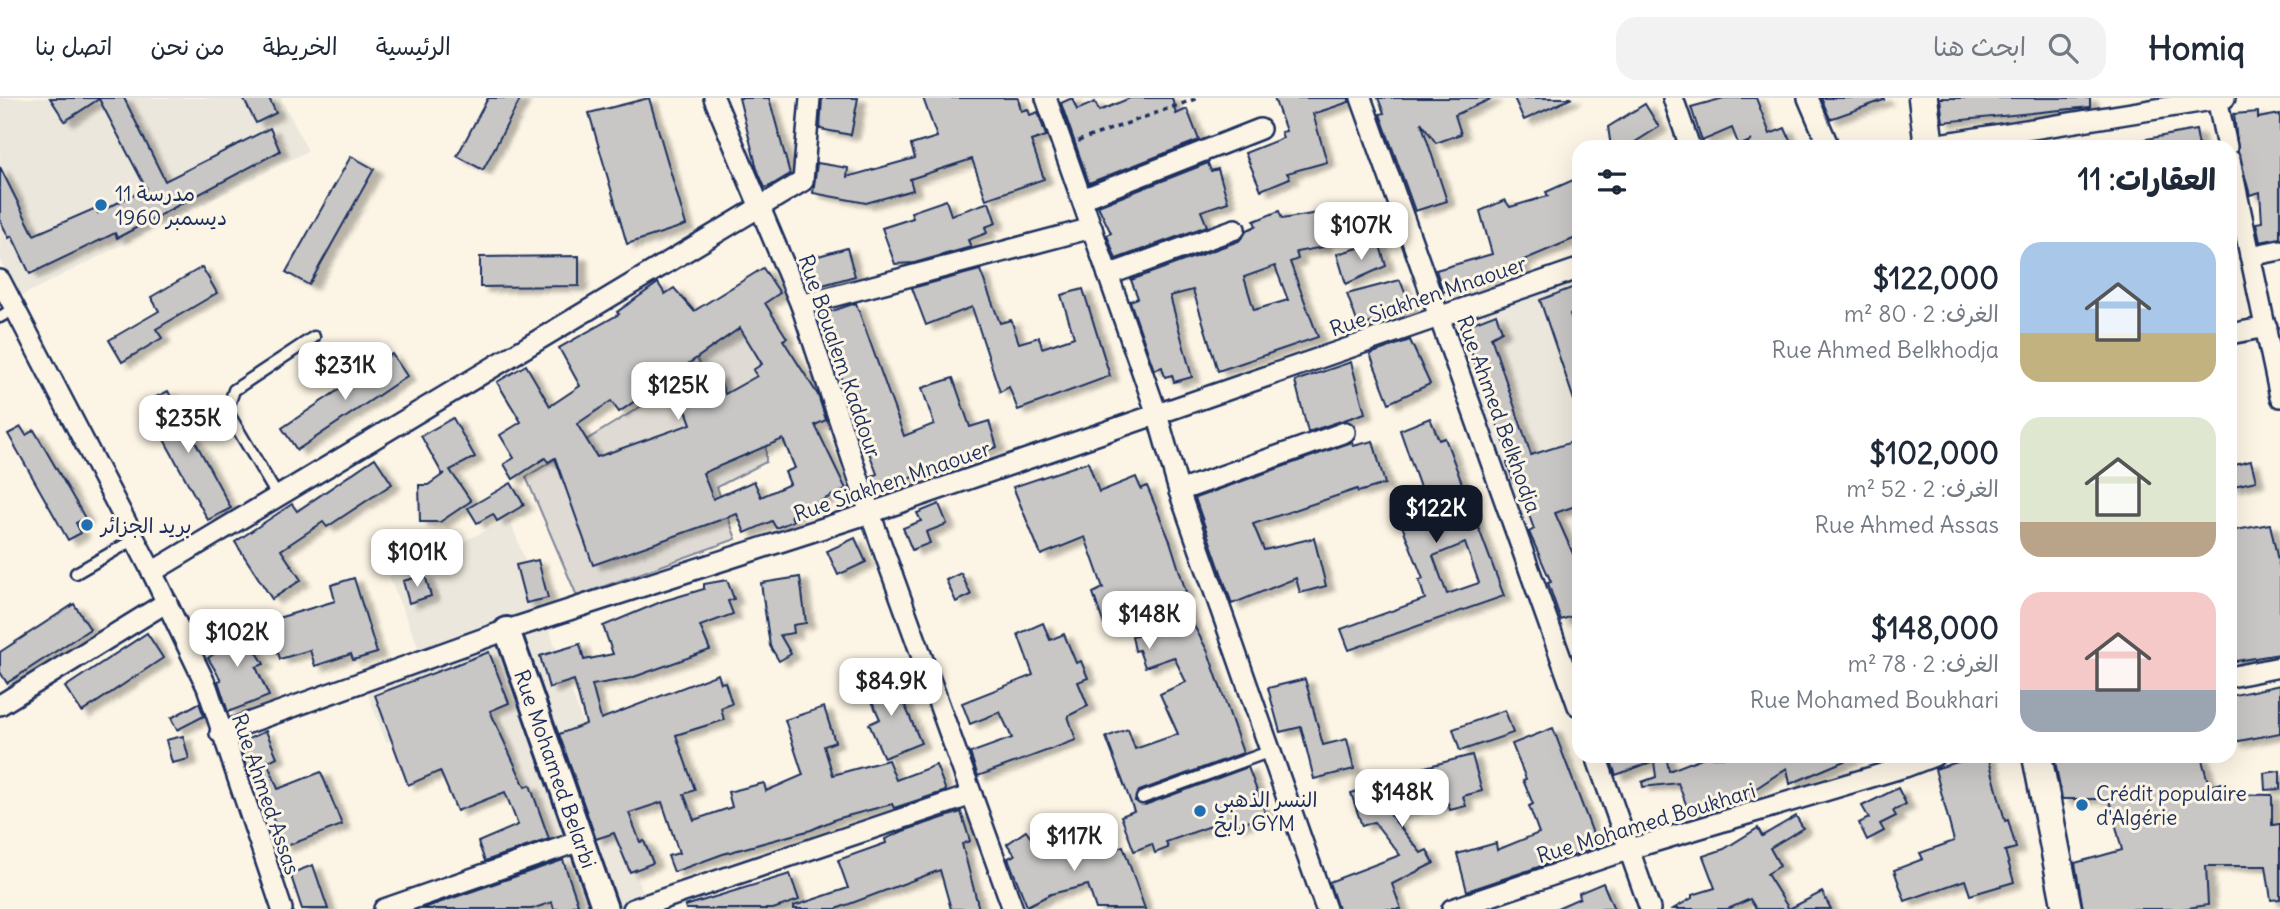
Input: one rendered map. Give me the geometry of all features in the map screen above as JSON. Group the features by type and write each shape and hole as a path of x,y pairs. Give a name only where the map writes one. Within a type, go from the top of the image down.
{"main road":[{"path":"1923,98 1926,140"},
{"path":"2038,763 2067,909"}],"street":[{"name":"Rue Boualem Kaddour","path":"714,98 801,305 870,513 1013,909"},
{"path":"152,572 803,181 810,98"},
{"path":"1046,98 1157,414 1179,491 1326,909"},
{"name":"Rue Ahmed Belkhodja","path":"1361,98 1572,689"},
{"path":"1673,98 1688,140"},
{"path":"1808,98 1826,140"},
{"path":"1963,140 2219,98 2226,140"},
{"path":"1082,199 1260,129"},
{"path":"2237,194 2280,397"},
{"path":"801,305 1091,228"},
{"path":"1108,275 1235,229"},
{"path":"2250,256 2280,250"},
{"name":"Rue Siakhen Mnaouer","path":"220,733 507,630 870,513 1572,271"},
{"name":"Rue Ahmed Assas","path":"0,281 7,313 135,539 206,687 282,909"},
{"path":"2237,333 2267,327"},
{"path":"1179,491 1345,432"},
{"path":"0,705 167,602"},
{"name":"Rue Mohamed Belarbi","path":"507,630 605,909"},
{"path":"2237,676 2280,667"},
{"path":"1599,763 1650,909"},
{"name":"Rue Mohamed Boukhari","path":"1451,909 1900,763"},
{"path":"633,909 972,795"},
{"path":"384,909 580,841"}],"lane":[{"path":"278,497 227,411 228,402 234,390 314,337"},
{"path":"76,573 135,539"},
{"path":"1142,798 1272,751"}],"path":[{"path":"1063,146 1198,98"}],"shaded area":[{"name":"مدرسة 11 ديسمبر 1960","path":"0,98 281,98 308,151 19,297 0,259"},
{"path":"1572,282 1572,511 1526,527 1454,326"},
{"path":"741,322 765,372 766,462 717,487 736,539 577,596 526,477 702,369 692,349"},
{"path":"510,519 649,909 559,909 485,714 386,742 366,689 426,665 389,577"}],"building":[{"path":"50,98 124,98 165,181 270,128 280,151 117,238 115,233 30,274 12,236 9,238 0,220 0,167 34,235 96,208 98,213 146,188 99,99 65,121"},
{"path":"243,98 269,98 276,113 256,123"},
{"path":"488,98 521,98 483,170 457,156"},
{"path":"649,98 686,225 627,244 589,113"},
{"path":"739,98 769,98 790,174 765,188 757,169"},
{"path":"822,98 858,98 851,135 820,129"},
{"path":"923,98 1018,98 1021,111 1028,109 1030,115 1038,112 1046,136 1031,141 1044,179 986,199 972,159 910,179 913,190 866,203 813,193 817,163 848,168 847,177 915,158 911,145 937,137"},
{"path":"1072,98 1077,110 1095,102 1099,111 1130,98 1172,98 1176,114 1187,109 1199,140 1089,183 1061,103"},
{"path":"1274,98 1349,98 1349,102 1313,114 1327,162 1287,173 1290,178 1261,190 1245,153 1283,138 1281,132 1286,131"},
{"path":"1378,98 1493,98 1455,115 1461,134 1436,143 1421,122 1447,201 1415,211 1380,114 1384,113"},
{"path":"1514,98 1572,98 1524,120"},
{"path":"1724,98 1756,98 1770,134 1785,128 1790,140 1737,140 1732,128 1702,140 1691,107"},
{"path":"1821,98 1884,98 1884,100 1830,119"},
{"path":"1940,98 2090,98 2090,107 1943,122"},
{"path":"1645,104 1659,127 1638,140 1610,140 1608,127"},
{"path":"2258,112 2258,118 2280,114 2280,238 2260,242 2256,223 2262,222 2260,192 2250,195 2238,151 2234,114"},
{"path":"2196,130 2198,140 2146,140"},
{"path":"351,156 374,169 309,285 286,272"},
{"path":"1208,163 1211,171 1218,169 1228,202 1201,211 1207,226 1116,259 1107,235 1111,233 1098,206"},
{"path":"1572,180 1572,240 1521,261 1523,268 1443,292 1436,270 1492,254 1480,211 1505,200 1510,207 1548,196 1546,192"},
{"path":"946,200 951,215 989,202 996,223 985,227 987,233 968,240 971,247 914,263 895,264 882,228 913,218 911,212"},
{"path":"1279,211 1282,219 1318,213 1324,247 1296,252 1298,259 1290,262 1318,337 1218,371 1193,290 1170,296 1192,377 1174,382 1172,375 1165,377 1162,367 1154,370 1130,301 1138,298 1131,280 1239,241 1247,230 1256,226 1254,221","holes":["1275,266 1288,300 1254,310 1244,277"]},
{"path":"1379,242 1386,266 1346,284 1337,254"},
{"path":"847,248 855,276 819,286 811,258"},
{"path":"579,256 579,286 480,287 480,257"},
{"path":"202,267 217,293 156,329 162,338 122,362 109,340 159,311 151,297"},
{"path":"763,268 780,293 765,303 787,338 783,340 818,395 826,420 815,425 846,489 791,515 793,521 776,528 772,521 745,533 737,514 593,565 555,458 548,462 545,458 513,479 504,464 514,458 500,435 521,422 497,382 526,365 550,406 580,386 559,348 619,314 617,312 658,283 665,294 674,288 694,311","holes":["740,328 762,364 753,370 757,376 725,394 718,374 678,388 691,424 597,457 577,424 611,401 619,412","783,439 795,468 785,472 790,484 761,497 754,481 713,499 703,473"]},
{"path":"980,270 1000,323 1011,320 1019,343 1039,337 1042,348 1074,337 1061,295 1083,289 1110,376 1018,410 1009,387 1000,392 972,307 926,325 912,288"},
{"path":"1400,280 1411,308 1359,327 1347,294"},
{"path":"1572,288 1572,394 1540,300"},
{"path":"856,303 904,436 934,424 922,388 953,378 970,427 989,421 997,447 877,490 872,476 877,474 830,347 835,346 823,314"},
{"path":"1496,314 1502,331 1491,337 1531,455 1572,442 1572,507 1555,513 1572,551 1572,616 1561,620 1548,583 1551,582 1529,532 1534,529 1507,463 1511,461 1468,343 1463,345 1457,329"},
{"path":"1410,340 1430,384 1389,403 1370,354"},
{"path":"392,354 407,376 297,450 282,428"},
{"path":"1351,362 1365,413 1308,432 1295,381"},
{"path":"168,391 231,508 208,520 144,403"},
{"path":"453,418 475,457 450,470 471,501 440,522 420,522 419,485 428,485 443,475 421,436"},
{"path":"1430,418 1439,440 1445,438 1504,596 1349,650 1341,629 1425,599 1419,580 1423,579 1397,513 1425,502 1400,430","holes":["1465,543 1479,583 1447,594 1433,556"]},
{"path":"21,427 26,435 34,430 85,518 76,523 81,533 68,540 8,434"},
{"path":"1373,441 1385,484 1358,492 1357,489 1253,524 1264,550 1314,538 1326,586 1300,593 1296,578 1232,604 1195,498 1352,442 1353,446"},
{"path":"375,458 392,484 327,527 323,522 281,550 301,580 272,599 235,542 292,504 297,511"},
{"path":"2251,461 2256,481 2237,485 2237,464"},
{"path":"1088,462 1099,492 1136,477 1141,489 1147,486 1170,541 1186,592 1177,594 1208,652 1243,753 1139,791 1135,801 1145,805 1248,767 1266,815 1236,826 1233,818 1166,842 1168,848 1155,853 1152,844 1134,851 1121,816 1134,811 1106,737 1128,729 1135,749 1178,734 1160,694 1186,682 1174,657 1145,667 1139,650 1135,651 1132,636 1169,627 1159,597 1128,607 1130,616 1104,625 1093,593 1103,588 1085,537 1041,555 1013,487"},
{"path":"511,483 524,505 497,521 493,514 477,523 468,508"},
{"path":"939,504 947,524 926,532 930,543 912,550 903,528 921,521 917,513"},
{"path":"2270,524 2280,570 2280,654 2237,661 2237,530"},
{"path":"855,538 866,562 838,575 827,551"},
{"path":"538,560 548,598 526,603 516,565"},
{"path":"961,573 971,595 956,602 946,580"},
{"path":"425,575 431,596 409,603 403,581"},
{"path":"800,577 806,623 793,625 794,633 780,635 791,654 779,661 770,646 761,583"},
{"path":"354,578 377,653 353,660 351,654 315,666 310,650 280,659 268,621 335,601 331,585"},
{"path":"727,580 734,599 728,601 733,614 700,626 710,650 631,678 592,685 601,719 718,674 721,683 725,682 732,704 721,708 724,720 676,735 695,790 684,794 694,820 732,807 728,792 764,783 766,791 803,775 785,720 824,707 835,742 824,746 833,775 888,760 896,780 936,765 946,791 894,808 892,804 836,819 811,830 723,854 674,872 668,856 679,853 662,802 629,813 640,842 644,841 653,863 630,872 614,833 596,839 559,734 586,724 574,680 549,688 540,656 580,644 584,660 613,654 603,626 663,601 704,589 704,584"},
{"path":"74,604 90,629 7,683 0,672 0,652"},
{"path":"1043,623 1050,640 1064,634 1076,663 1081,661 1088,678 1078,682 1088,706 1068,716 1076,740 978,776 970,753 1012,738 1000,712 970,724 962,703 1033,675 1018,634"},
{"path":"243,629 264,664 256,667 269,696 228,712 218,681 221,680 208,658 215,653 206,640"},
{"path":"147,633 163,658 82,712 65,687"},
{"path":"489,652 509,703 490,711 525,787 530,785 549,839 485,861 478,842 518,825 505,792 457,811 440,771 408,785 375,695"},
{"path":"892,675 921,743 884,758 869,724 880,719 865,686"},
{"path":"1305,679 1323,745 1347,739 1354,769 1314,779 1301,727 1280,732 1268,688"},
{"path":"2280,685 2280,733 2237,741 2237,694"},
{"path":"199,703 204,716 177,730 171,718"},
{"path":"1505,710 1513,733 1460,751 1453,729"},
{"path":"1553,728 1598,847 1467,891 1457,854 1496,843 1497,850 1539,833 1529,806 1533,804 1523,780 1526,779 1512,744"},
{"path":"266,731 277,757 267,762 278,789 321,772 342,825 284,847 255,774 250,776 239,743"},
{"path":"183,736 189,759 172,763 166,740"},
{"path":"1472,755 1482,791 1463,796 1466,806 1450,810 1448,803 1436,806 1434,801 1391,816 1421,853 1427,850 1434,863 1392,884 1401,909 1338,909 1329,882 1400,855 1374,822 1362,826 1351,793 1425,767"},
{"path":"1612,763 1649,763 1616,775"},
{"path":"1654,763 1667,763 1669,771 1689,763 1840,763 1790,784 1787,768 1746,795 1746,802 1723,809 1719,800 1689,812 1678,783 1643,787 1642,782 1656,777"},
{"path":"1954,763 1990,763 2005,821 2008,820 2016,848 2005,851 2014,882 1970,895 1965,880 1905,901 1894,870 1923,859 1920,853 1954,841 1935,769"},
{"path":"2055,763 2203,763 2209,786 2222,783 2224,794 2272,795 2272,825 2280,824 2280,899 2271,900 2266,866 2206,866 2208,905 2181,909 2083,909 2075,863 2122,850 2109,799 2062,799"},
{"path":"2280,771 2280,789 2265,790 2264,773"},
{"path":"1898,788 1906,804 1893,811 1896,816 1880,824 1884,831 1867,840 1859,823 1869,818 1862,806"},
{"path":"961,812 970,841 962,844 979,909 951,909 940,870 836,909 794,909 794,906 848,888 838,860 886,843 885,839 903,831"},
{"path":"1796,816 1803,828 1770,848 1780,866 1767,874 1789,909 1756,909 1750,899 1728,909 1673,909 1692,898 1692,895 1715,888 1703,856 1724,849 1758,828 1762,836"},
{"path":"1026,831 1036,845 1079,839 1082,859 1123,846 1145,909 1096,909 1088,885 1051,894 1027,906 1008,858 1015,855 1007,844"},
{"path":"563,860 578,904 565,909 554,909 552,902 532,909 421,909"},
{"path":"313,865 328,909 302,909 292,873"},
{"path":"790,874 799,900 773,909 686,909 685,906"},
{"path":"1603,883 1614,909 1555,909 1580,898 1579,893"},
{"path":"1822,892 1831,909 1789,909"}],"place":[{"name":"مدرسة 11 ديسمبر 1960","path":"101,205"},
{"name":"بريد الجزائر","path":"87,525"},
{"name":"Crédit populaire d'Algérie","path":"2082,805"},
{"name":"النسر الذهبي رابح GYM","path":"1200,811"}]}
